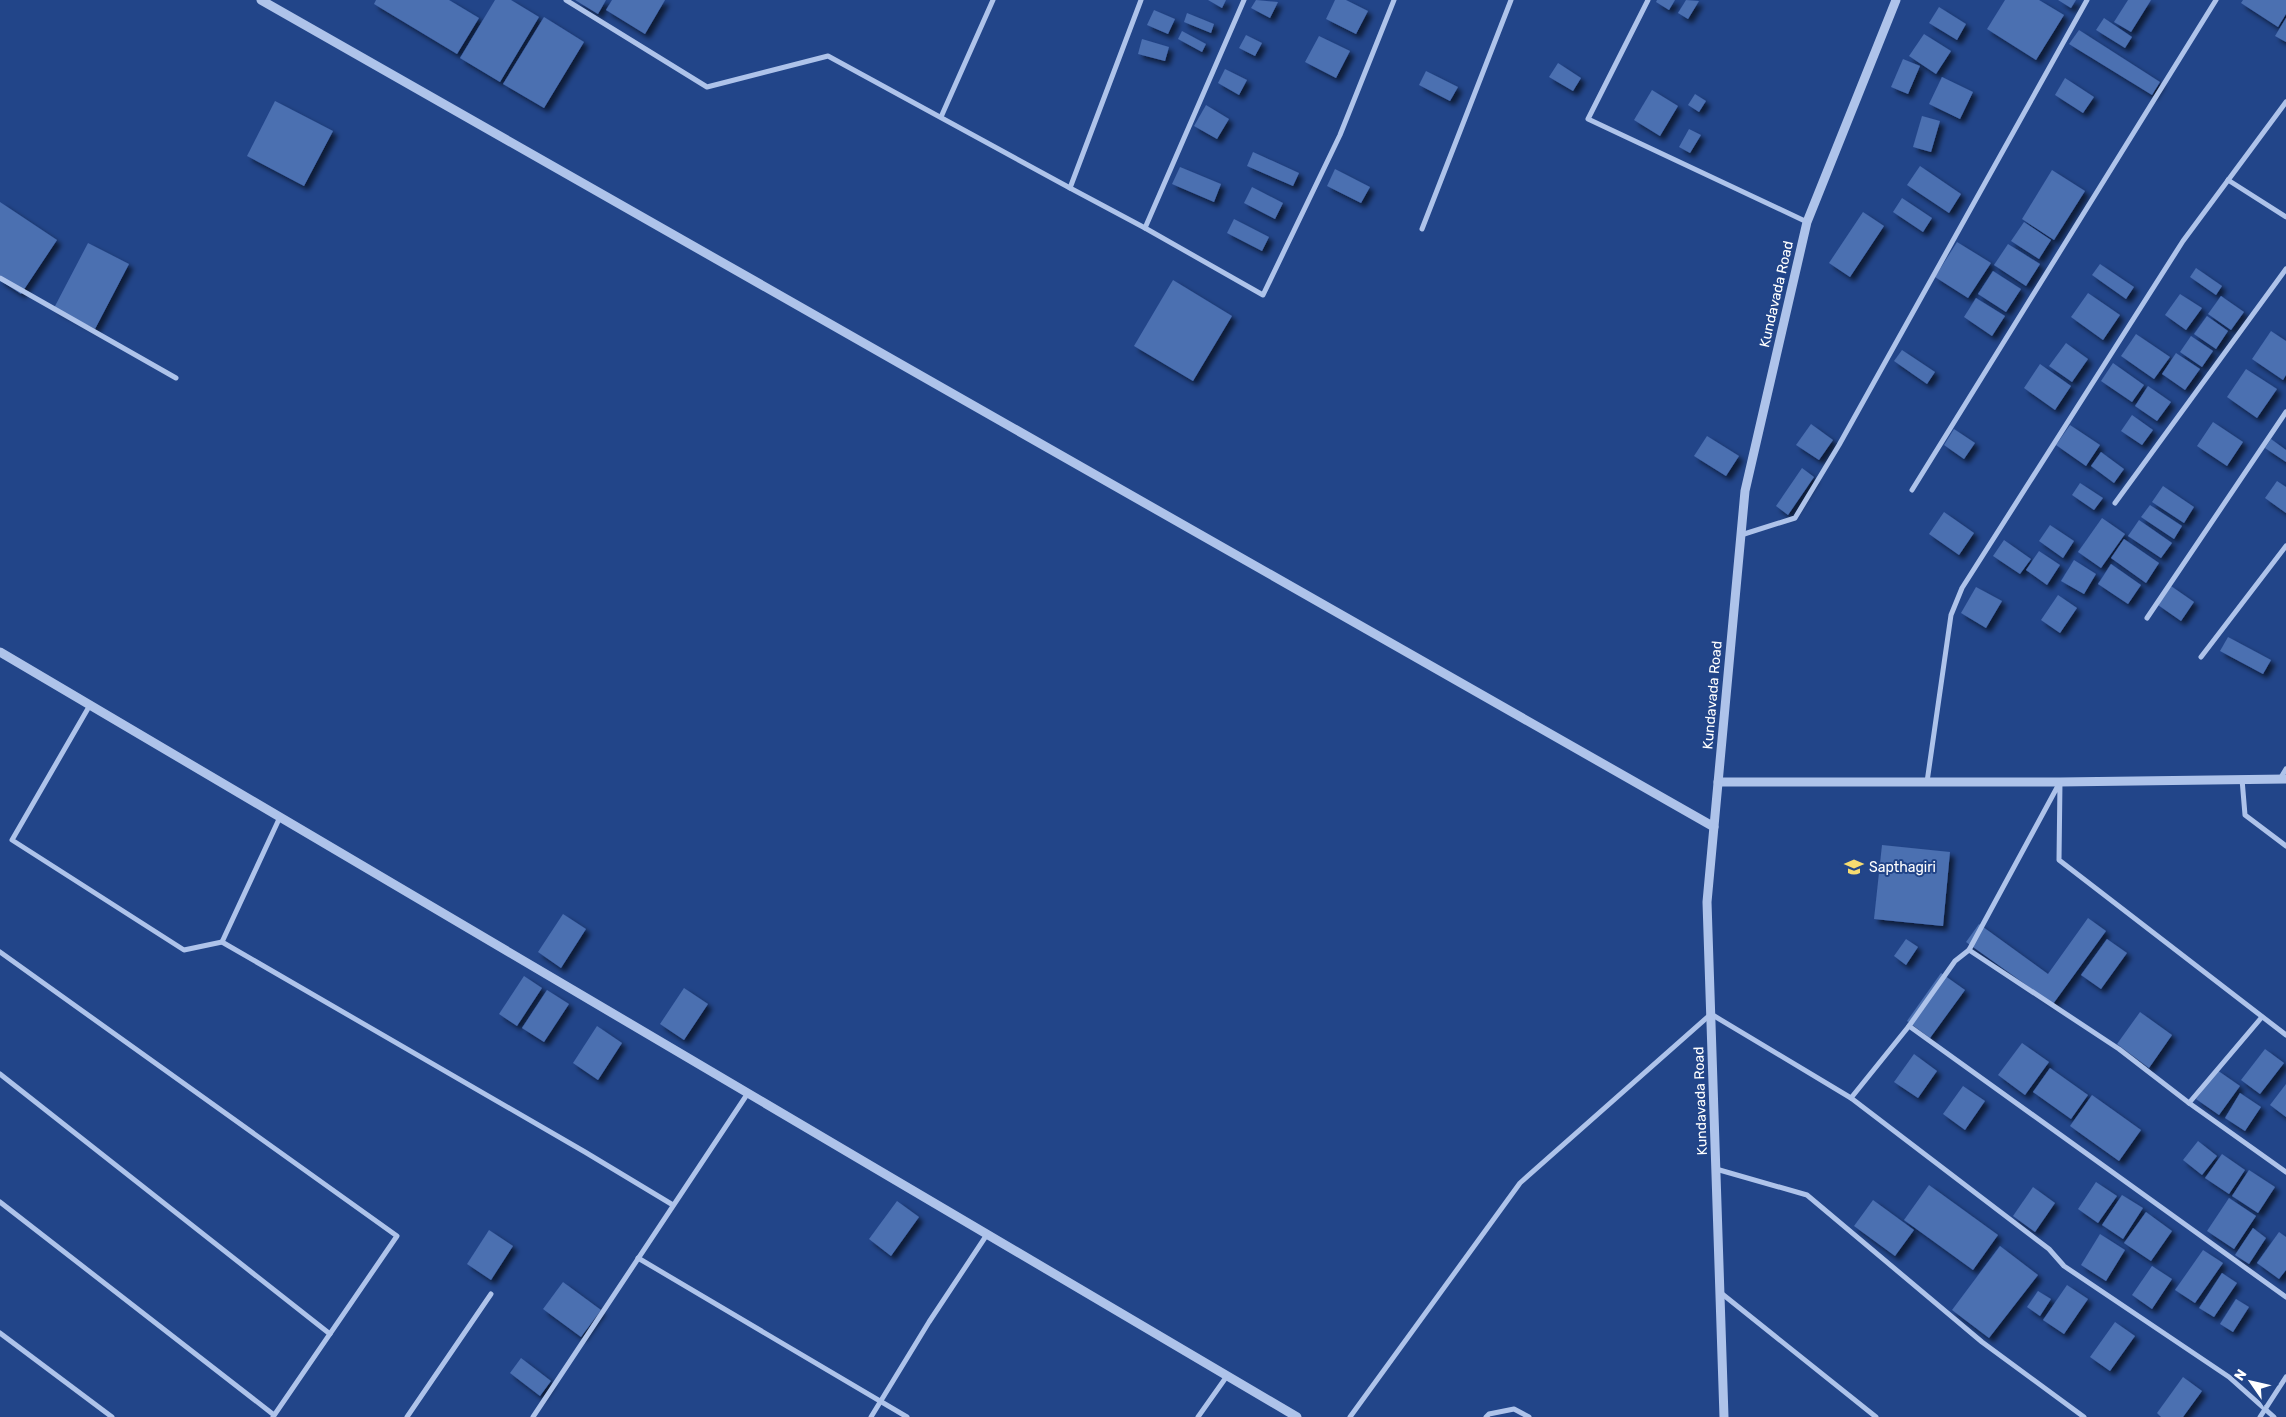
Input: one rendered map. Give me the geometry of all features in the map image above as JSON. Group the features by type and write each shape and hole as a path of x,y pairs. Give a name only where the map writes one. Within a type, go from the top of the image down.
{"street":[{"path":"261,0 1714,827"},
{"path":"566,0 707,87 828,56 1145,228 1262,295 1340,135 1394,0"},
{"path":"941,118 993,0"},
{"path":"1070,188 1141,0"},
{"path":"1145,228 1244,0"},
{"path":"1422,229 1512,0"},
{"path":"1648,0 1588,119 1807,222"},
{"name":"Kundavada Road","path":"1724,1417 1706,902 1745,491 1807,222 1896,0"},
{"path":"1741,534 1795,518 1839,445 2087,0"},
{"path":"1912,490 2216,0"},
{"path":"1927,782 1951,615 1962,588 2183,241 2286,102"},
{"path":"2228,180 2286,218"},
{"path":"2115,502 2286,269"},
{"path":"0,278 176,378"},
{"path":"2147,618 2286,412"},
{"path":"2201,657 2286,546"},
{"path":"0,652 988,1233 1297,1417"},
{"path":"90,705 12,840 184,950 222,942 673,1205"},
{"path":"1718,782 2060,782 2283,779 2286,769"},
{"path":"2242,779 2245,815 2286,846"},
{"path":"1851,1098 1909,1026 1955,961 1969,950 2060,782"},
{"path":"2060,782 2059,860 2286,1035"},
{"path":"222,942 280,817"},
{"path":"1969,950 2119,1049 2189,1103 2286,1172"},
{"path":"0,952 397,1236 273,1416 0,1202"},
{"path":"1350,1417 1520,1183 1710,1014 1851,1098 2049,1249 2064,1266 2228,1377 2274,1417"},
{"path":"2189,1103 2262,1017"},
{"path":"1909,1026 2286,1297"},
{"path":"0,1074 330,1334"},
{"path":"533,1417 748,1093"},
{"path":"1716,1169 1807,1195 1982,1342 2084,1417"},
{"path":"872,1417 929,1322 988,1233"},
{"path":"638,1258 907,1417"},
{"path":"1721,1293 1876,1417"},
{"path":"407,1417 491,1294"},
{"path":"0,1332 112,1417"},
{"path":"1198,1417 1227,1376"},
{"path":"2260,1417 2286,1378"},
{"path":"1486,1417 1489,1414 1514,1409 1529,1417"}],"building":[{"path":"376,0 449,0 479,18 457,54 374,4"},
{"path":"495,0 511,0 539,17 500,82 460,58"},
{"path":"575,0 606,0 598,14"},
{"path":"612,0 665,0 645,34 606,10"},
{"path":"1208,0 1226,0 1222,8"},
{"path":"1256,0 1278,2 1270,18 1251,8"},
{"path":"1335,0 1346,0 1368,11 1356,34 1326,19"},
{"path":"1657,0 1675,0 1669,10 1656,2"},
{"path":"1686,0 1699,1 1688,19 1678,13"},
{"path":"2005,0 2039,0 2064,15 2036,60 1987,29"},
{"path":"2058,0 2076,0 2071,8"},
{"path":"2128,0 2151,0 2131,32 2114,22"},
{"path":"2243,0 2286,0 2286,14 2278,27 2241,3"},
{"path":"1939,7 1966,24 1957,40 1929,23"},
{"path":"1154,10 1175,19 1168,34 1147,25"},
{"path":"1187,13 1214,24 1211,33 1184,22"},
{"path":"544,17 584,42 544,108 503,84"},
{"path":"2104,18 2132,37 2125,48 2096,30"},
{"path":"2286,18 2286,42 2275,36"},
{"path":"2079,30 2160,82 2152,95 2069,44"},
{"path":"1182,31 1206,44 1202,52 1178,39"},
{"path":"1924,34 1951,51 1936,74 1909,56"},
{"path":"1246,35 1262,43 1255,56 1239,48"},
{"path":"1319,36 1350,51 1336,78 1305,62"},
{"path":"1142,39 1169,47 1165,61 1138,54"},
{"path":"1903,59 1920,66 1908,94 1891,87"},
{"path":"1558,63 1581,78 1573,91 1549,77"},
{"path":"1225,69 1247,80 1239,95 1218,83"},
{"path":"1426,71 1458,87 1450,101 1419,85"},
{"path":"1942,77 1973,92 1960,119 1929,104"},
{"path":"2065,78 2094,97 2083,113 2055,95"},
{"path":"1652,90 1678,106 1660,136 1634,120"},
{"path":"1695,94 1706,101 1699,112 1688,105"},
{"path":"275,101 333,131 304,186 247,156"},
{"path":"1206,105 1229,119 1217,139 1194,126"},
{"path":"1922,116 1940,121 1931,152 1913,147"},
{"path":"1689,129 1701,135 1690,153 1679,147"},
{"path":"1253,152 1299,173 1293,186 1247,166"},
{"path":"1920,166 1961,194 1949,213 1907,185"},
{"path":"1180,167 1221,184 1214,202 1172,184"},
{"path":"1335,169 1370,187 1361,203 1327,186"},
{"path":"2052,170 2085,191 2054,240 2022,219"},
{"path":"1252,187 1283,203 1275,219 1244,203"},
{"path":"1902,198 1932,218 1923,232 1893,212"},
{"path":"0,202 57,240 21,294 0,280"},
{"path":"1863,212 1884,226 1850,277 1829,263"},
{"path":"1234,219 1269,237 1262,251 1227,233"},
{"path":"2024,222 2051,240 2039,259 2011,241"},
{"path":"1957,242 1991,263 1968,298 1935,277"},
{"path":"88,243 129,264 95,329 54,308"},
{"path":"2008,244 2040,264 2026,286 1994,265"},
{"path":"2100,264 2134,287 2126,299 2092,275"},
{"path":"2196,268 2222,286 2216,295 2190,277"},
{"path":"1993,271 2021,289 2006,312 1978,294"},
{"path":"1173,280 1232,316 1193,381 1134,346"},
{"path":"2088,293 2120,315 2103,340 2071,317"},
{"path":"2180,294 2202,308 2186,330 2165,315"},
{"path":"2221,296 2244,312 2231,330 2208,314"},
{"path":"1976,298 2005,316 1992,336 1964,317"},
{"path":"2207,316 2228,331 2216,349 2194,334"},
{"path":"2271,331 2286,341 2286,375 2283,380 2252,359"},
{"path":"2136,334 2170,357 2154,379 2121,356"},
{"path":"2191,336 2213,351 2202,367 2180,352"},
{"path":"2066,343 2088,359 2072,382 2049,366"},
{"path":"1902,350 1935,372 1927,384 1894,361"},
{"path":"2176,353 2200,369 2185,390 2162,374"},
{"path":"2113,363 2144,385 2132,402 2101,381"},
{"path":"2040,364 2071,386 2055,410 2024,388"},
{"path":"2246,369 2277,389 2257,418 2227,397"},
{"path":"2148,386 2171,402 2157,421 2135,406"},
{"path":"2132,415 2153,430 2142,445 2121,431"},
{"path":"2213,422 2243,442 2227,466 2197,446"},
{"path":"1811,424 1833,440 1819,460 1796,445"},
{"path":"2070,425 2100,445 2086,466 2056,445"},
{"path":"1954,429 1975,443 1964,459 1944,445"},
{"path":"1707,436 1739,456 1726,476 1694,456"},
{"path":"2271,439 2286,450 2286,462 2265,448"},
{"path":"2101,452 2124,469 2114,483 2091,466"},
{"path":"1802,468 1814,477 1788,515 1776,506"},
{"path":"2277,481 2286,487 2286,513 2265,498"},
{"path":"2080,483 2103,498 2094,510 2072,495"},
{"path":"2163,486 2194,507 2184,523 2152,502"},
{"path":"2150,505 2182,526 2174,539 2141,517"},
{"path":"1944,512 1974,533 1959,555 1929,534"},
{"path":"2102,518 2125,534 2101,568 2078,552"},
{"path":"2139,520 2172,543 2161,558 2128,536"},
{"path":"2050,525 2074,541 2063,558 2039,541"},
{"path":"2124,539 2159,563 2146,583 2111,558"},
{"path":"2004,540 2031,559 2020,574 1993,556"},
{"path":"2039,551 2060,565 2047,585 2026,570"},
{"path":"2074,560 2096,574 2084,594 2061,581"},
{"path":"2111,564 2141,585 2128,604 2098,584"},
{"path":"2171,586 2194,602 2181,621 2158,605"},
{"path":"1976,587 2002,601 1986,628 1961,613"},
{"path":"2058,595 2077,608 2060,633 2041,620"},
{"path":"2228,637 2271,660 2263,674 2220,651"},
{"path":"1882,845 1950,852 1943,926 1874,919"},
{"path":"563,914 586,929 561,968 538,952"},
{"path":"2088,918 2106,931 2053,1004 1966,942 1979,924 2048,974"},
{"path":"1906,939 1918,947 1906,965 1894,956"},
{"path":"2107,939 2127,953 2101,989 2081,975"},
{"path":"1941,973 1965,990 1930,1038 1907,1021"},
{"path":"524,976 542,988 517,1026 499,1014"},
{"path":"684,988 708,1004 684,1040 660,1024"},
{"path":"547,990 569,1004 544,1042 522,1028"},
{"path":"2140,1012 2172,1035 2149,1068 2117,1044"},
{"path":"597,1026 622,1043 598,1080 573,1063"},
{"path":"2022,1043 2049,1062 2025,1095 1998,1075"},
{"path":"2265,1049 2284,1063 2260,1094 2241,1080"},
{"path":"1914,1054 1937,1071 1918,1098 1894,1082"},
{"path":"2050,1068 2088,1095 2071,1119 2033,1092"},
{"path":"2217,1070 2240,1086 2219,1115 2196,1099"},
{"path":"2286,1084 2286,1117 2270,1105"},
{"path":"1963,1086 1985,1101 1965,1130 1943,1114"},
{"path":"2240,1093 2261,1107 2245,1131 2225,1118"},
{"path":"2092,1095 2141,1130 2119,1161 2070,1126"},
{"path":"2198,1141 2217,1156 2202,1175 2183,1160"},
{"path":"2222,1154 2245,1170 2229,1194 2205,1178"},
{"path":"2249,1170 2275,1187 2258,1213 2232,1196"},
{"path":"2096,1182 2117,1196 2098,1223 2078,1209"},
{"path":"1929,1185 1998,1235 1973,1270 1904,1220"},
{"path":"2033,1187 2055,1203 2035,1232 2013,1216"},
{"path":"2122,1195 2143,1208 2123,1239 2102,1225"},
{"path":"2229,1198 2256,1216 2234,1249 2207,1231"},
{"path":"1873,1200 1914,1230 1895,1256 1854,1226"},
{"path":"897,1201 919,1217 891,1256 869,1239"},
{"path":"2146,1212 2172,1231 2151,1261 2124,1243"},
{"path":"2253,1228 2266,1238 2249,1264 2235,1255"},
{"path":"489,1230 513,1246 491,1280 467,1264"},
{"path":"2279,1232 2286,1237 2286,1270 2279,1279 2257,1263"},
{"path":"2100,1234 2125,1250 2106,1281 2081,1265"},
{"path":"2000,1246 2038,1275 1989,1338 1952,1310"},
{"path":"2203,1250 2223,1263 2195,1303 2175,1290"},
{"path":"2152,1266 2172,1279 2152,1309 2132,1295"},
{"path":"2222,1273 2237,1283 2214,1317 2199,1308"},
{"path":"563,1282 601,1310 581,1337 543,1309"},
{"path":"2067,1285 2088,1299 2064,1334 2043,1320"},
{"path":"2038,1291 2051,1299 2040,1316 2027,1307"},
{"path":"2236,1299 2249,1307 2233,1332 2220,1324"},
{"path":"2115,1322 2135,1336 2110,1371 2090,1357"},
{"path":"521,1358 551,1381 540,1396 510,1373"},
{"path":"2183,1377 2202,1391 2183,1417 2161,1417 2157,1413"}],"place":[{"name":"Sapthagiri","path":"1854,867"}]}
